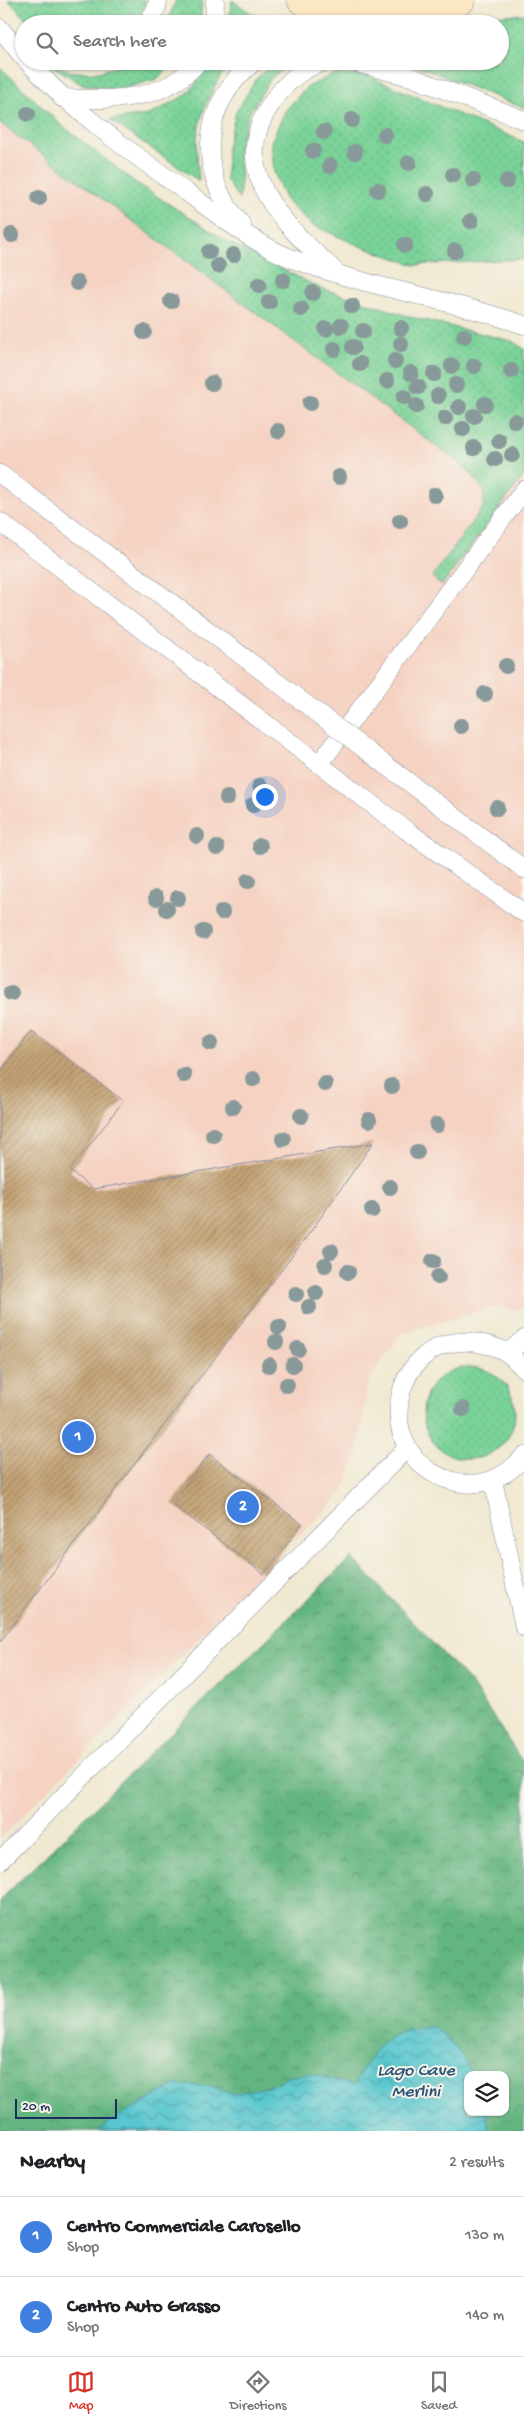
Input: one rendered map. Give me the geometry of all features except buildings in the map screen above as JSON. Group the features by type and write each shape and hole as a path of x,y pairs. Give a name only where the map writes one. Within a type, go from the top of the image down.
{"main road":[{"path":"301,0 331,15"},
{"path":"376,15 414,12 461,0"}],"lane":[{"path":"152,15 157,7 158,0"},
{"path":"214,15 215,0"},
{"path":"0,28 12,39"},
{"path":"36,70 62,98 98,129 228,222 258,241 293,259 338,274 487,313 524,325"},
{"path":"62,98 103,100 147,95 180,80 190,70"},
{"path":"245,70 237,78 218,108 209,140 209,153 213,176 226,204 240,223 258,241"},
{"path":"303,70 286,85 261,123 255,148 255,160 264,192 272,206 304,243 338,274"},
{"path":"384,70 411,77 524,120"},
{"path":"0,474 524,869"},
{"path":"320,763 524,490"},
{"path":"0,522 406,830 524,914"},
{"path":"507,1353 524,1339"},
{"path":"524,1369 507,1353 486,1344 462,1342 440,1347 421,1360 406,1377 398,1399 398,1422 407,1448 422,1467 444,1480 469,1484 493,1480 516,1466 524,1456"},
{"path":"0,1861 407,1448"},
{"path":"493,1480 524,1627"}],"shaded area":[{"path":"0,122 524,450 524,1307 514,1310 491,1307 401,1334 378,1366 367,1389 357,1454 343,1492 0,1839"}],"green space":[{"path":"8,0 146,0 141,15 22,15"},
{"path":"176,0 202,0 201,15 170,15"},
{"path":"232,0 254,15 230,15"},
{"path":"524,14 524,108 428,70 509,70 509,15 506,15"},
{"path":"0,67 60,124 136,183 228,242 320,288 411,317 512,341 524,349 524,475 442,585 432,577 484,506 484,491 468,470 0,123"},
{"path":"58,70 99,72 105,70 167,70 157,79 117,90 81,84"},
{"path":"207,70 226,70 214,87 201,117 197,138 199,181 110,120 149,115 186,95"},
{"path":"266,70 282,70 271,78 250,112 238,149 241,181 239,199 226,180 227,148 236,112 257,78"},
{"path":"336,73 368,76 524,142 524,259 415,265 360,246 312,225 286,201 274,172 271,142 285,111 306,88"},
{"path":"469,1367 487,1370 502,1380 512,1395 515,1413 512,1431 502,1446 487,1456 469,1459 451,1456 436,1446 426,1431 423,1413 426,1395 436,1380 451,1370"},
{"path":"351,1557 471,1683 524,1764 524,2131 0,2131 0,1900"}],"water":[{"name":"Lago Cave Merlini","path":"431,2026 444,2035 455,2047 470,2071 464,2071 464,2116 487,2116 489,2131 97,2131 122,2114 177,2085 211,2086 231,2094 268,2087 287,2077 311,2074 354,2085 375,2050 383,2042 402,2031"}],"place":[{"name":"Centro Commerciale Carosello","path":"78,1437"},
{"name":"Centro Auto Grasso","path":"243,1507"}]}
